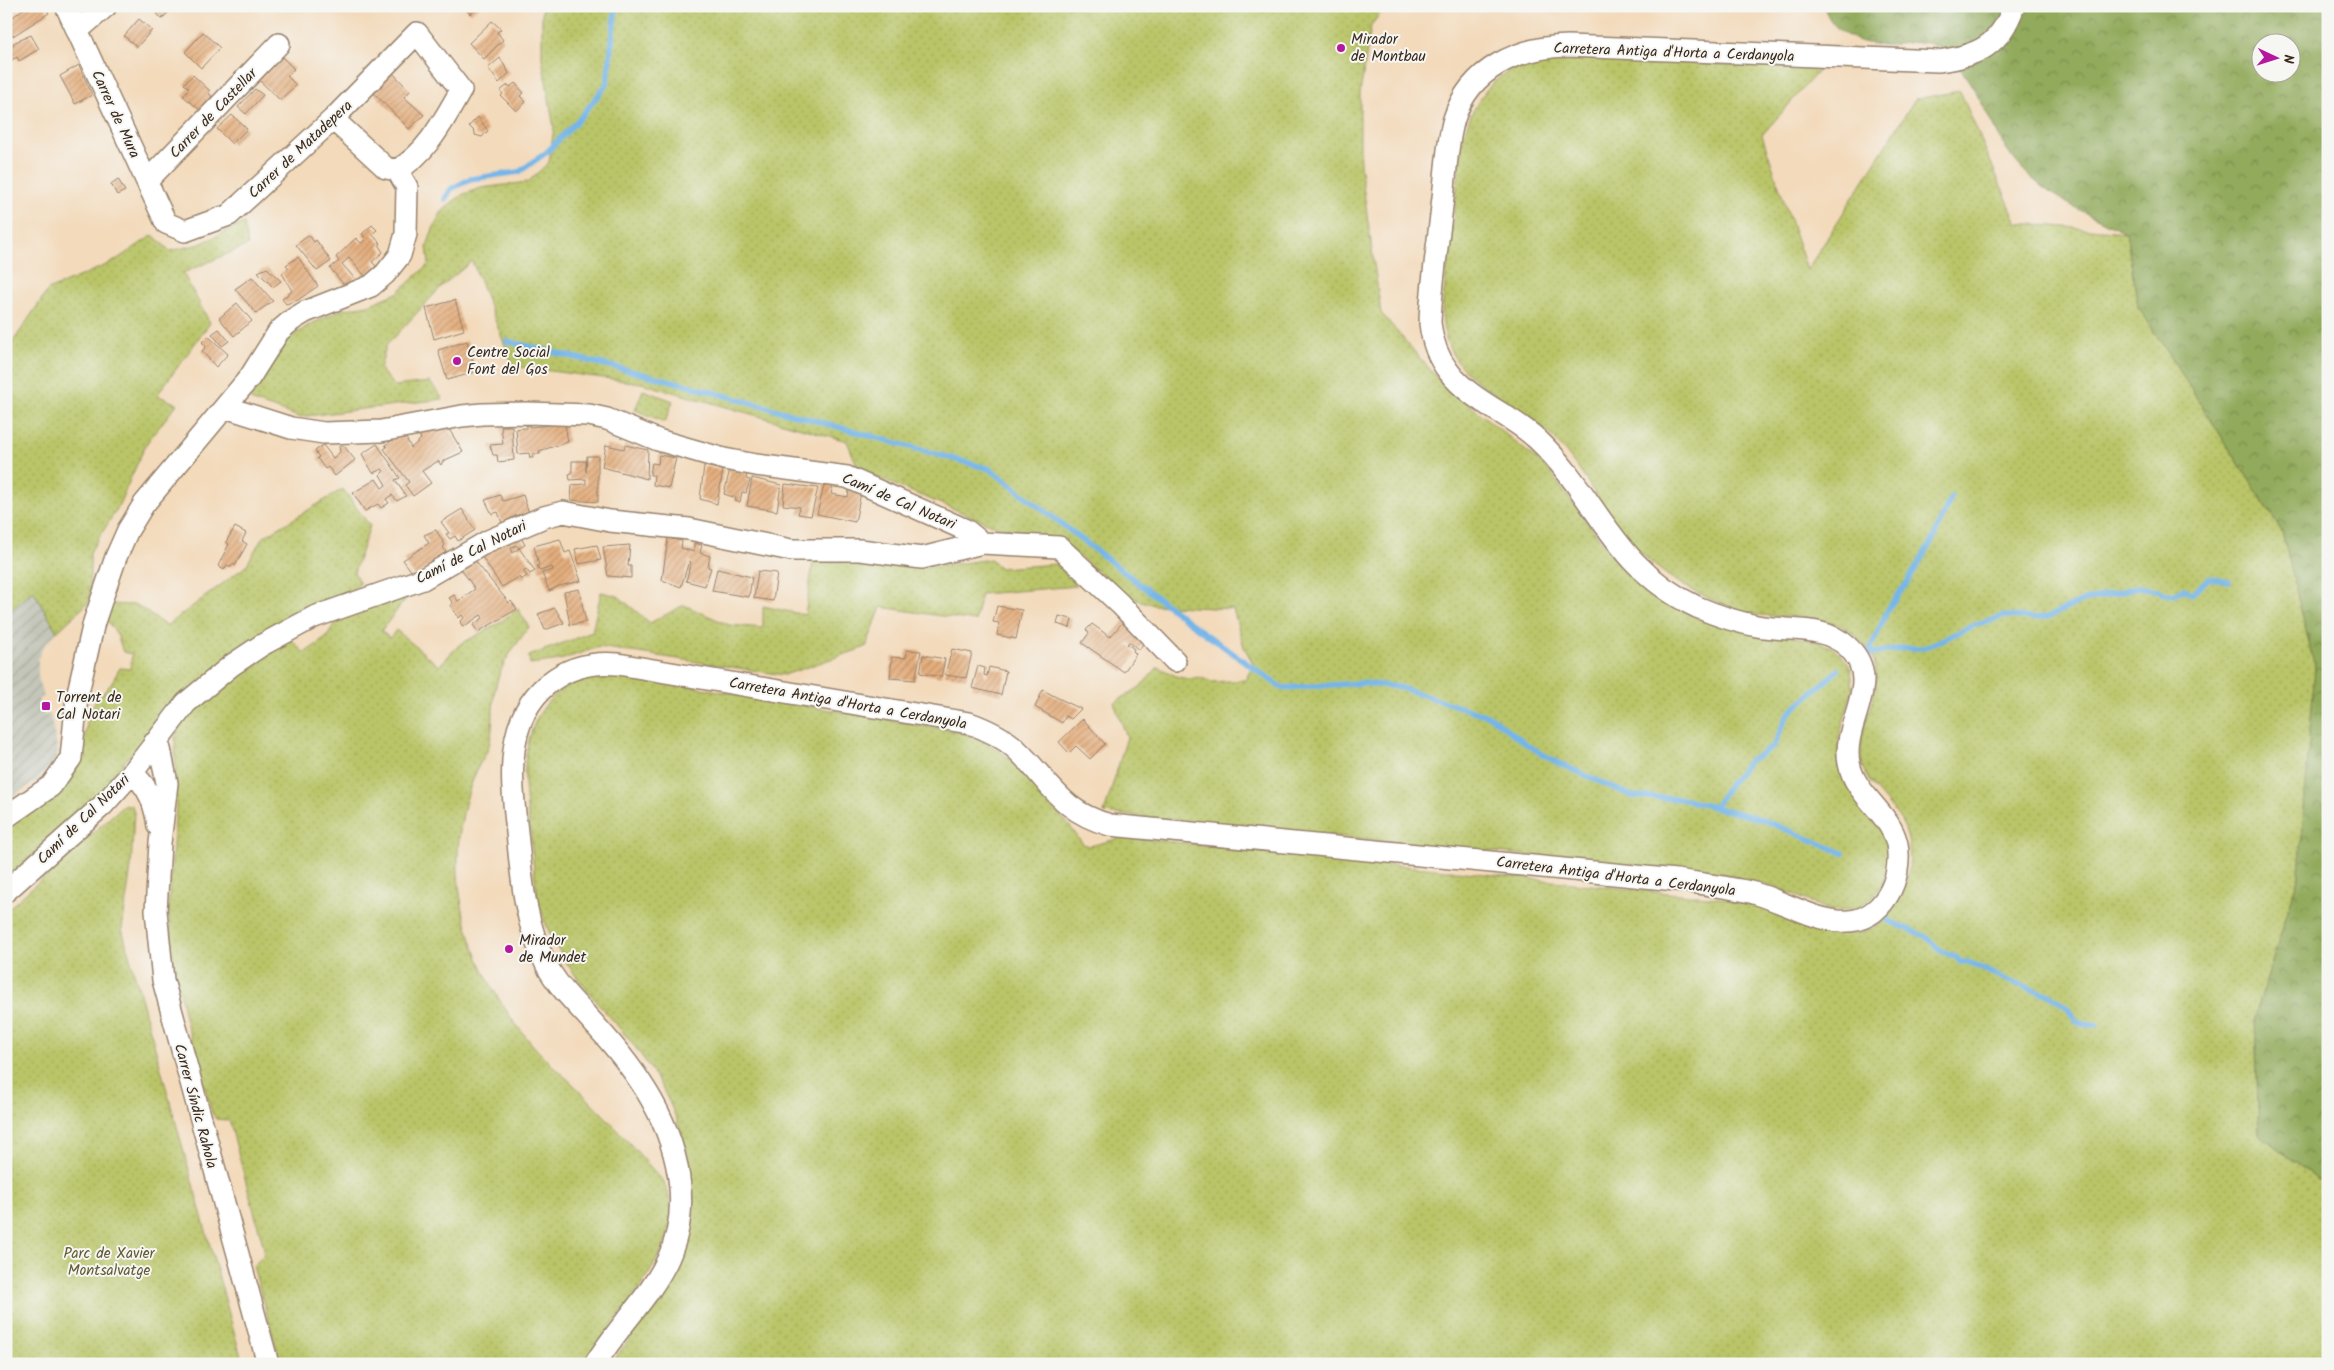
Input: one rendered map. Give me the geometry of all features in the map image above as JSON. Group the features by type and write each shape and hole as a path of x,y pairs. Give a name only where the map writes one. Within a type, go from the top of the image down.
{"street":[{"name":"Carrer de Mura","path":"66,6 166,223"},
{"path":"78,31 106,6"},
{"name":"Carretera Antiga d'Horta a Cerdanyola","path":"595,1364 668,1262 677,1238 681,1205 676,1165 667,1133 653,1101 630,1064 559,985 546,965 531,928 524,894 513,793 514,747 524,717 540,692 550,681 576,667 589,664 618,664 970,723 1001,738 1016,749 1069,807 1095,821 1110,825 1685,882 1753,893 1832,921 1854,921 1863,918 1877,909 1895,882 1898,869 1898,847 1892,829 1856,784 1850,770 1848,744 1863,692 1864,677 1861,664 1855,653 1846,645 1824,633 1759,627 1715,615 1678,597 1659,585 1623,551 1549,451 1522,427 1458,382 1442,362 1434,343 1430,323 1451,134 1461,103 1480,77 1503,60 1526,51 1568,46 1938,62 1965,57 1984,49 2000,34 2014,6"},
{"name":"Carrer de Matadepera","path":"166,223 185,231 229,215 333,119 417,33 461,90 435,134 405,166 397,170"},
{"name":"Carrer de Castellar","path":"147,181 279,44"},
{"path":"6,817 51,786 68,764 72,753 77,697 103,593 128,530 144,504 250,377 272,339 285,325 305,312 371,286 386,274 396,262 405,242 407,187 397,170 386,168 333,119"},
{"name":"Camí de Cal Notari","path":"225,407 291,428 324,433 381,431 482,414 589,415 607,419 658,440 724,459 847,477 966,530 982,543"},
{"name":"Camí de Cal Notari","path":"6,891 103,805 132,773 186,703 232,665 262,645 314,617 423,579 488,541 544,517 564,512 610,520 688,529 791,550 860,550 922,558 982,543 1059,547 1120,604 1175,661"},
{"name":"Carrer Síndic Rahola","path":"154,743 160,748 167,783 160,843 156,911 163,980 268,1364"},
{"name":"Carrer Síndic Rahola","path":"132,773 141,780 151,796 157,818 160,843"}],"shaded area":[{"path":"33,589 57,632 43,647 38,659 38,677 44,697 38,699 44,716 50,714 58,752 54,762 37,781 6,800 6,615"}],"green space":[{"path":"542,6 1385,6 1371,26 1360,93 1360,164 1381,313 1440,381 1546,467 1608,550 1624,567 1660,597 1701,620 1815,641 1834,648 1847,662 1851,670 1853,688 1839,737 1838,764 1844,782 1875,821 1887,842 1889,864 1883,885 1869,901 1860,907 1839,911 1828,910 1781,889 1726,875 1104,813 1127,737 1114,703 1140,687 1158,667 1178,677 1189,679 1199,677 1212,682 1246,680 1253,663 1244,647 1233,609 1154,605 1128,597 1061,541 995,526 859,470 847,441 641,383 513,366 472,261 443,285 386,346 380,369 394,386 430,382 443,399 299,417 250,400 287,340 309,325 341,310 368,305 397,293 429,264 427,246 433,229 441,213 451,203 464,194 481,188 528,182 549,162 554,128 542,58"},
{"path":"1824,6 2328,6 2328,1188 2259,1134 2255,1017 2299,875 2315,668 2282,531 2138,306 2126,232 2075,208 2045,189 2031,177 2006,148 1969,81 1939,48 1933,44 1919,42 1883,45 1864,42 1846,35 1827,15"},
{"path":"1564,57 1820,69 1762,135 1807,270 1915,99 1960,91 2017,223 2126,232 2138,306 2282,531 2315,668 2299,875 2255,1017 2259,1134 2328,1188 2328,1364 611,1364 655,1304 680,1263 693,1217 693,1191 683,1137 670,1103 641,1055 567,963 547,927 537,895 526,793 525,766 528,746 533,728 551,698 564,687 580,679 598,675 618,674 967,733 993,746 1014,762 1052,808 1066,821 1083,844 1090,846 1124,837 1728,899 1761,905 1836,932 1854,933 1871,929 1887,917 1900,897 1906,882 1909,867 1909,851 1907,835 1903,824 1869,780 1861,759 1864,727 1876,683 1875,668 1870,654 1859,639 1848,630 1823,620 1767,616 1730,607 1708,598 1668,575 1652,563 1619,528 1566,452 1553,438 1530,417 1485,387 1464,370 1456,360 1447,342 1442,309 1463,137 1470,118 1487,89 1499,78 1527,63"},
{"path":"244,223 248,245 183,273 210,323 157,395 177,404 146,444 117,509 90,552 90,601 57,632 33,590 6,615 6,352 48,290 113,262 153,235 170,251 200,244"},
{"path":"643,390 673,401 665,422 635,410"},
{"path":"343,489 370,526 354,572 360,584 336,600 292,623 141,749 129,756 104,790 6,879 6,826 82,749 90,708 110,685 120,668 130,669 132,654 123,652 117,634 105,618 105,604 137,605 166,626 246,566 262,538"},
{"path":"991,559 1000,568 1057,564 1077,586 981,594 975,621 881,607 866,647 784,675 599,647 560,660 530,664 529,656 592,632 601,592 618,596 650,623 684,605 729,625 763,628 763,606 805,615 813,562 863,560 935,567"},
{"path":"415,587 381,631 390,638 396,630 439,666 459,645 499,623 518,609 529,627 510,654 498,677 490,741 473,778 462,819 458,851 459,882 464,913 472,943 484,972 518,1026 538,1051 599,1110 663,1181 671,1208 667,1236 649,1274 584,1364 281,1364 253,1266 263,1256 264,1248 230,1123 227,1120 216,1119 212,1113 185,1017 173,957 168,909 176,807 175,737 184,718 199,708 207,697 247,665 292,640 304,653 326,638 342,613"},
{"name":"Parc de Xavier Montsalvatge","path":"125,804 132,806 134,812 131,867 122,929 243,1364 6,1364 6,911"}],"building":[{"path":"27,6 44,6 49,13 13,36 7,28 12,25 9,20"},
{"path":"150,6 174,6 162,19"},
{"path":"464,6 480,6 470,14"},
{"path":"139,19 152,30 137,47 124,36"},
{"path":"492,21 501,29 497,32 503,40 484,59 469,43"},
{"path":"203,32 220,48 201,68 185,52"},
{"path":"31,35 39,49 19,61 17,57 8,62 6,50 14,45 13,43"},
{"path":"276,51 294,69 287,76 296,85 280,100 258,79"},
{"path":"500,58 509,73 499,83 488,68"},
{"path":"79,65 92,95 75,104 60,76"},
{"path":"387,67 410,91 404,97 424,115 409,129 371,90"},
{"path":"193,75 210,91 208,92 212,97 200,110 183,96 189,88 184,84"},
{"path":"515,83 524,93 520,96 526,102 516,111 501,96 503,94 500,91 508,85 510,87"},
{"path":"255,89 263,95 246,114 238,107"},
{"path":"232,115 247,129 232,144 217,129"},
{"path":"478,117 488,131 482,137 475,135 475,132 469,126"},
{"path":"118,179 125,191 117,195 111,184"},
{"path":"372,225 377,230 372,234 381,244 379,246 383,252 372,262 376,266 365,276 349,258 342,264 357,281 345,286 330,268 339,261 336,257 356,238 361,243 366,239 362,234"},
{"path":"309,235 314,242 316,240 331,261 317,271 296,245"},
{"path":"298,257 318,286 298,300 286,304 282,299 292,291 282,273 289,268 286,265"},
{"path":"267,268 281,281 273,287 258,272"},
{"path":"252,277 273,301 256,313 235,289"},
{"path":"455,300 464,330 434,339 426,308"},
{"path":"237,303 252,321 234,336 219,318"},
{"path":"219,329 229,341 222,346 212,334"},
{"path":"208,336 228,354 216,367 202,351 206,346 202,342"},
{"name":"Centre Social Font del Gos","path":"467,341 476,372 447,380 438,350"},
{"path":"565,424 568,442 539,451 540,454 533,454 533,458 530,458 529,453 518,454 516,429 526,428 526,425 530,427"},
{"path":"447,426 463,452 443,461 441,465 438,461 422,471 431,483 413,496 405,485 409,482 384,449 387,447 385,445 397,437 406,438 411,448 421,439 418,432"},
{"path":"501,426 512,426 514,460 498,462 497,455 493,455 490,445 503,444"},
{"path":"377,444 400,478 395,480 406,496 397,501 392,495 386,499 389,503 381,508 378,504 365,511 353,493 376,479 382,488 386,485 380,475 384,471 382,469 373,473 362,454"},
{"path":"323,445 333,458 340,452 339,446 344,446 355,460 335,476 328,467 325,469 317,458 319,457 315,451"},
{"path":"606,445 624,449 625,445 648,450 647,479 602,467"},
{"path":"659,455 676,458 669,488 653,485 654,475 650,475 652,463 658,464"},
{"path":"587,456 598,456 598,502 571,500 572,485 586,484 586,479 570,480 569,474 572,473 572,461 586,461 586,472"},
{"path":"704,466 723,470 717,504 700,499"},
{"path":"730,469 747,473 746,479 750,480 746,493 742,492 740,502 735,501 736,498 724,494"},
{"path":"752,478 781,485 777,511 747,506"},
{"path":"825,482 833,484 831,494 848,497 849,490 861,493 855,522 817,514"},
{"path":"785,484 818,488 811,516 798,514 800,507 783,505"},
{"path":"500,495 503,501 523,495 529,513 521,517 519,514 502,523 498,512 492,514 485,500"},
{"path":"462,509 475,530 458,541 455,536 450,539 446,534 449,533 441,522"},
{"path":"235,527 246,533 242,541 247,544 235,566 233,564 231,567 227,565 224,570 218,566 229,544 226,542"},
{"path":"436,530 445,545 443,547 447,554 415,576 403,560 429,543 424,535"},
{"path":"519,534 525,545 519,548 535,571 530,574 526,569 523,571 527,576 521,580 519,577 502,587 482,557 479,559 476,554","holes":["516,545 519,548 513,553 511,548"]},
{"path":"668,538 682,541 681,548 694,552 694,543 702,545 700,553 710,556 708,567 711,568 705,586 686,581 691,562 689,561 681,587 662,580"},
{"path":"560,539 565,553 570,551 581,581 559,586 549,591 542,573 553,570 552,567 540,571 537,566 539,565 534,546"},
{"path":"597,545 601,560 579,564 575,549"},
{"path":"630,545 628,566 631,566 631,578 608,576 603,547"},
{"path":"472,557 509,603 511,601 517,609 478,632 473,625 483,618 481,615 463,627 460,622 464,618 462,615 459,618 450,605 453,603 449,598 454,595 458,601 475,589 459,566"},
{"path":"717,569 752,577 749,597 712,591"},
{"path":"758,571 777,573 773,601 754,598"},
{"path":"579,589 586,622 570,625 564,592"},
{"path":"997,606 1022,610 1016,639 997,635 999,623 993,622"},
{"path":"555,608 564,623 545,630 538,614"},
{"path":"1059,616 1072,619 1070,628 1057,624"},
{"path":"1128,616 1144,642 1139,650 1129,642 1127,644 1134,649 1133,651 1136,654 1124,672 1082,643 1089,633 1086,630 1092,624 1110,637"},
{"path":"952,649 972,653 966,678 945,675"},
{"path":"907,650 921,651 915,680 890,678 892,657 906,658"},
{"path":"923,655 945,659 941,677 920,673"},
{"path":"978,666 985,668 984,675 987,676 989,667 1006,671 1001,695 972,688"},
{"path":"1043,690 1081,709 1071,719 1066,716 1062,723 1035,707"},
{"path":"1083,719 1105,744 1090,759 1076,746 1069,753 1059,742"}],"waterway":[{"name":"Torrent de Cal Notari","path":"445,199 451,189 470,179 519,172 547,152 579,119 607,84 616,6"},
{"path":"507,341 676,382 990,469 1193,625 1282,688 1362,683 1398,687 1491,717 1529,746 1558,763 1632,796 1682,799 1761,819 1843,853"},
{"path":"1868,654 1889,607 1907,583 1933,539 1951,497"},
{"path":"1868,654 1906,648 1924,648 1977,624 2005,616 2047,617 2083,601 2138,587 2158,590 2164,594 2174,594 2183,589 2192,594 2209,578 2229,581"},
{"path":"1715,807 1729,785 1749,761 1773,747 1788,714 1838,670"},
{"path":"1887,920 1925,936 1941,951 1956,957 1960,962 1968,962 2013,983 2052,996 2065,1006 2076,1022 2097,1025"}],"place":[{"name":"Mirador de Montbau","path":"1341,48"},
{"name":"Centre Social Font del Gos","path":"457,361"},
{"name":"Torrent de Cal Notari","path":"46,706"},
{"name":"Mirador de Mundet","path":"509,949"}]}
